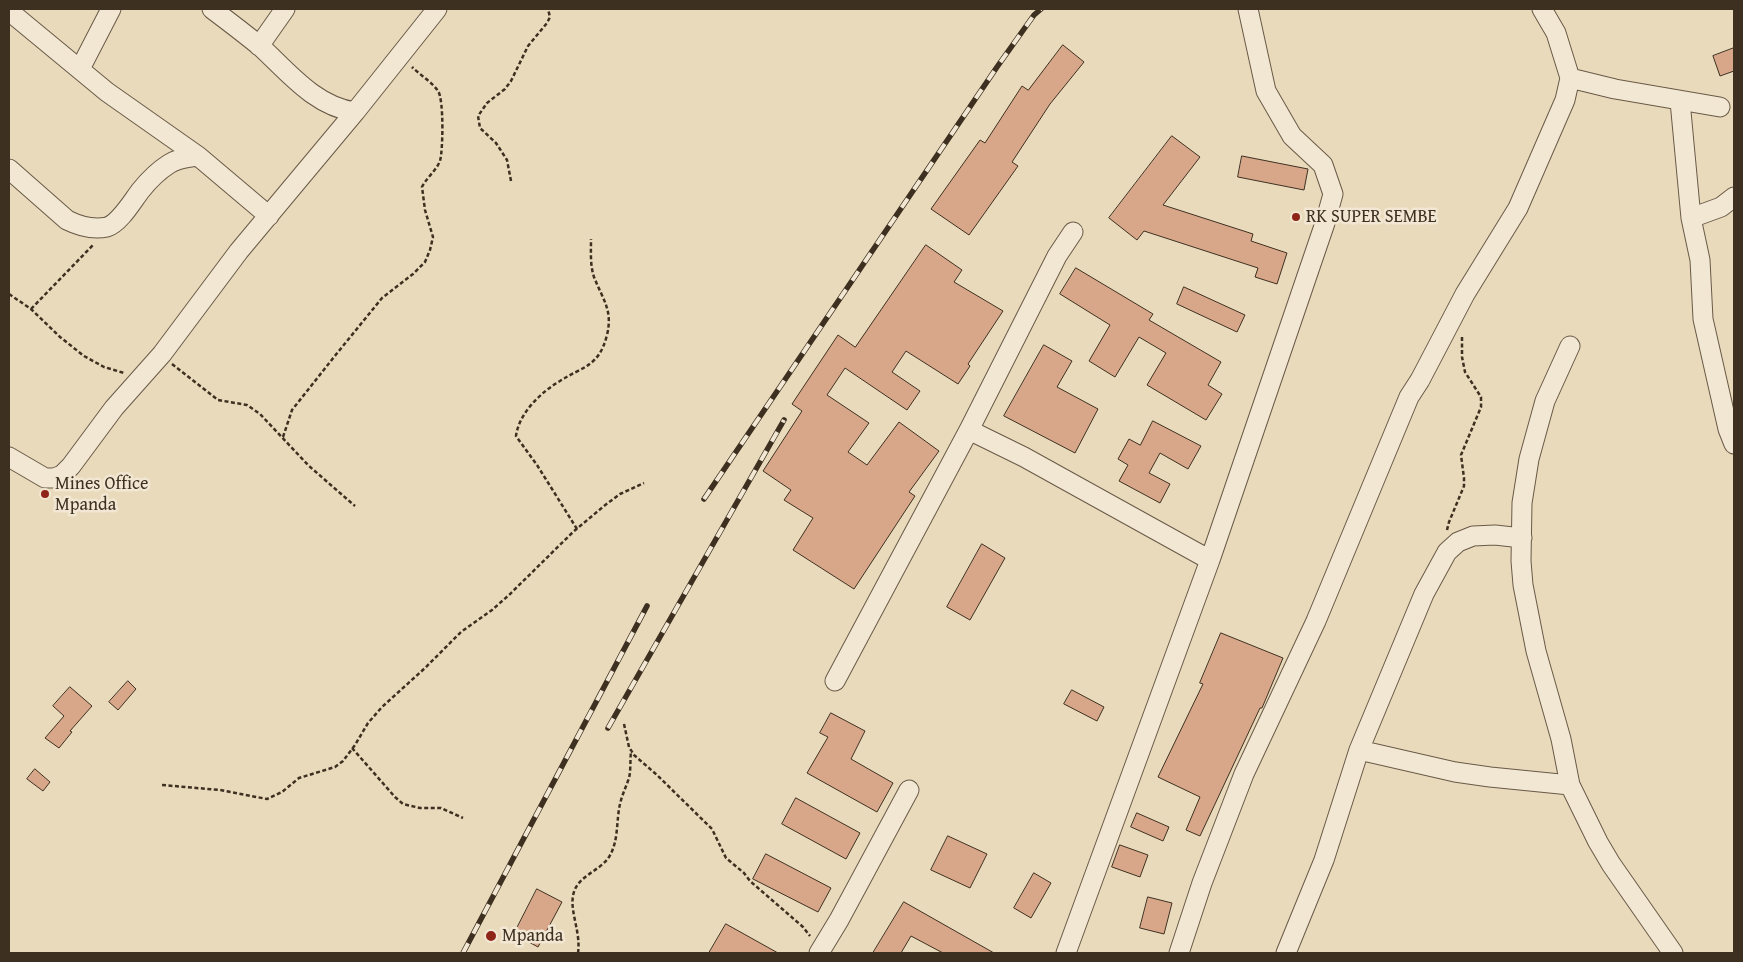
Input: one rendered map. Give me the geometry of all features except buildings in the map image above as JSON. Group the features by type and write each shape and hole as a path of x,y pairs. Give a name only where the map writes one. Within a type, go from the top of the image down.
{"street":[{"path":"80,69 111,9"},
{"path":"212,9 260,46 314,96 336,108 355,112"},
{"path":"260,46 285,9"},
{"path":"9,457 45,478 54,478 62,475 71,466 114,408 162,354 240,251 437,9"},
{"path":"1066,953 1210,560 1325,223 1333,194 1323,165 1292,136 1266,91 1248,9"},
{"path":"1179,953 1202,883 1244,774 1319,613 1409,397 1478,272 1518,208 1565,100 1570,78 1556,33 1542,9"},
{"path":"9,11 107,92 198,156 270,216"},
{"path":"1570,78 1615,89 1720,107"},
{"path":"1680,101 1691,218 1700,260 1703,318 1726,419 1734,444"},
{"path":"9,169 67,220 90,228 109,226 118,219 141,190 159,171 170,163 182,158 198,156"},
{"path":"1691,218 1721,207 1734,197"},
{"path":"835,681 969,430 1057,256 1073,232"},
{"path":"1570,346 1545,401 1529,459 1522,503 1523,585 1536,651 1561,740 1570,785 1611,864 1673,953"},
{"path":"969,430 1024,457 1210,560"},
{"path":"1286,953 1324,860 1359,750 1424,594 1447,552 1458,542 1473,536 1495,535 1522,538"},
{"path":"1359,750 1455,772 1570,785"},
{"path":"820,951 840,920 909,790"}],"path":[{"path":"511,181 507,160 496,143 480,128 478,116 487,103 505,89 511,80 528,46 550,17 548,9"},
{"path":"283,437 292,410 334,356 382,298 414,274 425,262 430,250 432,237 425,210 422,187 437,167 440,159 442,149 442,98 438,91 399,56"},
{"path":"31,309 109,226"},
{"path":"577,529 537,465 516,436 517,429 531,404 559,381 585,369 593,362 606,338 610,321 608,307 594,276 591,263 591,239"},
{"path":"9,294 31,309 60,337 84,356 104,367 140,377"},
{"path":"1447,552 1449,522 1464,486 1461,455 1481,407 1481,397 1465,372 1462,357 1462,330 1459,306"},
{"path":"162,354 218,400 247,405 260,414 309,466 355,506"},
{"path":"162,785 220,790 267,799 282,792 299,778 335,767 343,761 368,723 382,707 461,632 492,610 509,595 577,529 620,494 644,483"},
{"path":"578,953 579,939 573,895 585,876 606,862 615,842 620,805 629,777 631,750 624,724"},
{"path":"352,748 390,792 403,804 420,808 441,808 463,818"},
{"path":"631,750 643,764 657,775 712,829 726,858 803,927 820,951"}],"railway":[{"path":"704,499 997,67 1034,15 1041,9"},
{"path":"608,728 784,420"},
{"path":"463,953 647,606"}],"place":[{"name":"RK SUPER SEMBE","path":"1296,217"},
{"name":"Mines Office Mpanda","path":"45,494"},
{"name":"Mpanda","path":"491,936"}]}
